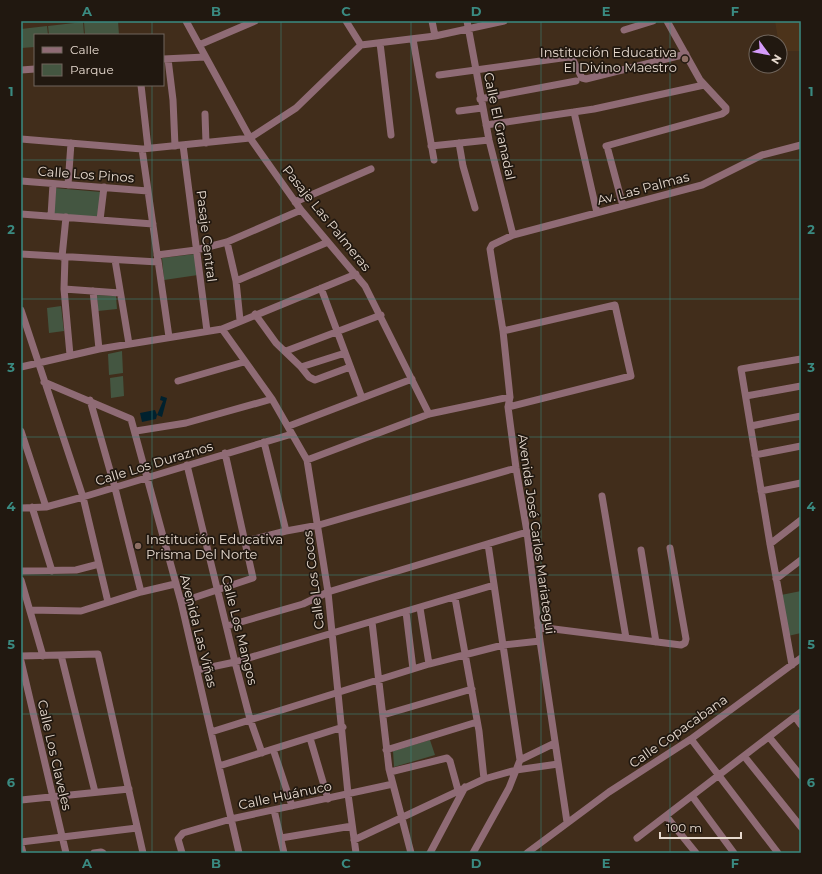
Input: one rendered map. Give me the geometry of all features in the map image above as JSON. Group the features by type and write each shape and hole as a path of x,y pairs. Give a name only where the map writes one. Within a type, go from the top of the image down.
{"street":[{"name":"Pasaje Las Palmeras","path":"186,21 250,138 301,210 365,286 429,414"},
{"path":"199,45 255,21"},
{"path":"346,21 361,45"},
{"path":"432,21 435,36"},
{"name":"Calle El Granadal","path":"467,21 488,140 513,235"},
{"path":"21,139 145,148 250,138 296,108 361,45 413,40 504,21"},
{"path":"624,30 653,21"},
{"path":"623,206 607,148 726,112 726,108 704,85 667,21"},
{"path":"413,40 434,160"},
{"path":"380,43 391,135"},
{"path":"439,75 571,57 582,78 586,79 686,54"},
{"path":"166,59 205,57"},
{"name":"Pasaje Central","path":"166,59 207,331"},
{"path":"21,70 34,69"},
{"path":"480,99 576,81"},
{"path":"486,125 594,109 704,85"},
{"path":"141,86 148,191 169,337"},
{"path":"459,111 482,108"},
{"path":"574,112 597,213"},
{"path":"205,114 206,143"},
{"path":"431,146 488,140"},
{"path":"68,185 71,143"},
{"path":"459,143 463,166 475,208"},
{"name":"Av. Las Palmas","path":"490,249 492,245 513,235 702,185 762,155 801,145"},
{"path":"295,202 371,169"},
{"name":"Calle Los Pinos","path":"21,181 148,191"},
{"path":"51,216 53,184"},
{"path":"100,220 104,187"},
{"path":"21,254 115,260 158,258 227,242 301,210"},
{"path":"21,214 153,224"},
{"path":"66,217 64,290 70,355"},
{"path":"227,242 236,281 240,320"},
{"path":"236,281 328,242"},
{"name":"Avenida José Carlos Mariategui","path":"490,249 503,331 510,397 508,407 516,468 527,532 538,627 567,822"},
{"path":"115,260 129,344"},
{"path":"21,367 99,349 222,328 356,274"},
{"path":"321,288 362,398"},
{"path":"64,290 120,293"},
{"path":"93,291 99,349"},
{"path":"503,331 615,305 631,376 508,407"},
{"path":"21,310 83,498 108,602"},
{"path":"255,314 276,343 286,351 309,377 315,380 350,367"},
{"path":"286,351 381,316"},
{"name":"Calle Los Cocos","path":"222,328 244,362 272,399 289,426 307,460 319,525 328,592 338,693 343,727 348,794 356,853"},
{"path":"301,367 345,353"},
{"path":"792,664 776,579 741,369 801,359"},
{"path":"178,380 244,362"},
{"path":"289,426 412,379"},
{"name":"Avenida Las Viñas","path":"44,382 90,400 131,419 136,431 147,479 197,670 239,853"},
{"path":"746,396 801,386"},
{"path":"307,460 429,414 510,397"},
{"path":"136,431 186,423 272,399"},
{"path":"90,400 115,488 140,592"},
{"path":"750,426 801,416"},
{"path":"21,431 46,507"},
{"name":"Calle Los Duraznos","path":"21,508 46,507 83,498 292,434"},
{"path":"264,442 286,532"},
{"path":"755,455 801,446"},
{"path":"180,602 253,578 246,541 225,454"},
{"name":"Calle Los Mangos","path":"187,465 250,720 262,753"},
{"path":"246,541 319,525 516,468"},
{"path":"761,491 801,483"},
{"path":"602,496 626,638"},
{"path":"32,508 52,571"},
{"path":"770,544 801,520"},
{"path":"227,626 303,604 328,592 527,532"},
{"path":"473,853 509,788 520,760 488,544"},
{"path":"538,627 681,645 685,643 686,639 670,548"},
{"path":"641,550 656,642"},
{"path":"776,579 801,560"},
{"path":"21,571 76,570 99,564"},
{"path":"21,580 43,656"},
{"path":"30,610 82,611 140,592 175,584"},
{"path":"197,670 235,662 455,598 494,585"},
{"path":"455,598 472,689 484,779"},
{"path":"420,608 429,664"},
{"path":"406,612 413,669"},
{"path":"372,622 386,750 390,772 411,853"},
{"path":"211,732 429,664 465,656 503,645 540,641"},
{"path":"21,656 98,654 143,853"},
{"path":"61,655 95,792"},
{"name":"Calle Copacabana","path":"527,853 535,850 567,822 691,739 801,658"},
{"name":"Calle Los Claveles","path":"21,661 51,796 66,853"},
{"path":"383,715 472,689"},
{"path":"637,838 801,712"},
{"path":"795,717 801,726"},
{"path":"386,750 477,722"},
{"path":"219,766 343,727"},
{"path":"769,736 801,776"},
{"path":"310,738 328,799"},
{"path":"691,739 778,853"},
{"path":"520,760 555,743"},
{"path":"273,749 292,806"},
{"path":"744,756 801,827"},
{"path":"390,772 447,758 450,761 461,788 430,853"},
{"path":"354,840 402,819 461,788 484,779 516,770 558,764"},
{"name":"Calle Huánuco","path":"182,853 178,839 183,833 231,819 393,784"},
{"path":"21,800 129,789"},
{"path":"692,796 734,853"},
{"path":"274,810 284,853"},
{"path":"666,816 696,853"},
{"path":"280,838 352,826"},
{"path":"21,842 137,828"},
{"path":"21,845 23,853"},
{"path":"94,853 103,853"}],"shaded area":[{"path":"775,21 801,21 801,51 788,51 788,34 777,34"}],"green space":[{"path":"118,21 119,34 85,34 84,22"},
{"path":"83,22 84,34 49,34 48,26"},
{"path":"47,26 48,34 34,34 34,47 21,48 21,29"},
{"path":"55,188 101,192 99,218 53,214"},
{"path":"195,254 198,275 164,280 162,258"},
{"path":"97,295 116,296 117,309 98,311"},
{"path":"61,306 64,331 49,333 47,308"},
{"path":"122,351 123,373 109,375 108,354"},
{"path":"123,376 124,396 111,398 110,378"},
{"path":"801,591 801,633 788,636 781,595"},
{"path":"430,740 435,755 394,767 393,751"}],"water":[{"path":"161,396 167,398 162,417 157,415 163,401 160,400"},
{"path":"155,410 157,415 156,419 142,422 140,413"}],"place":[{"name":"Institución Educativa El Divino Maestro","path":"685,59"},
{"name":"Institución Educativa Prisma Del Norte","path":"138,546"}]}
